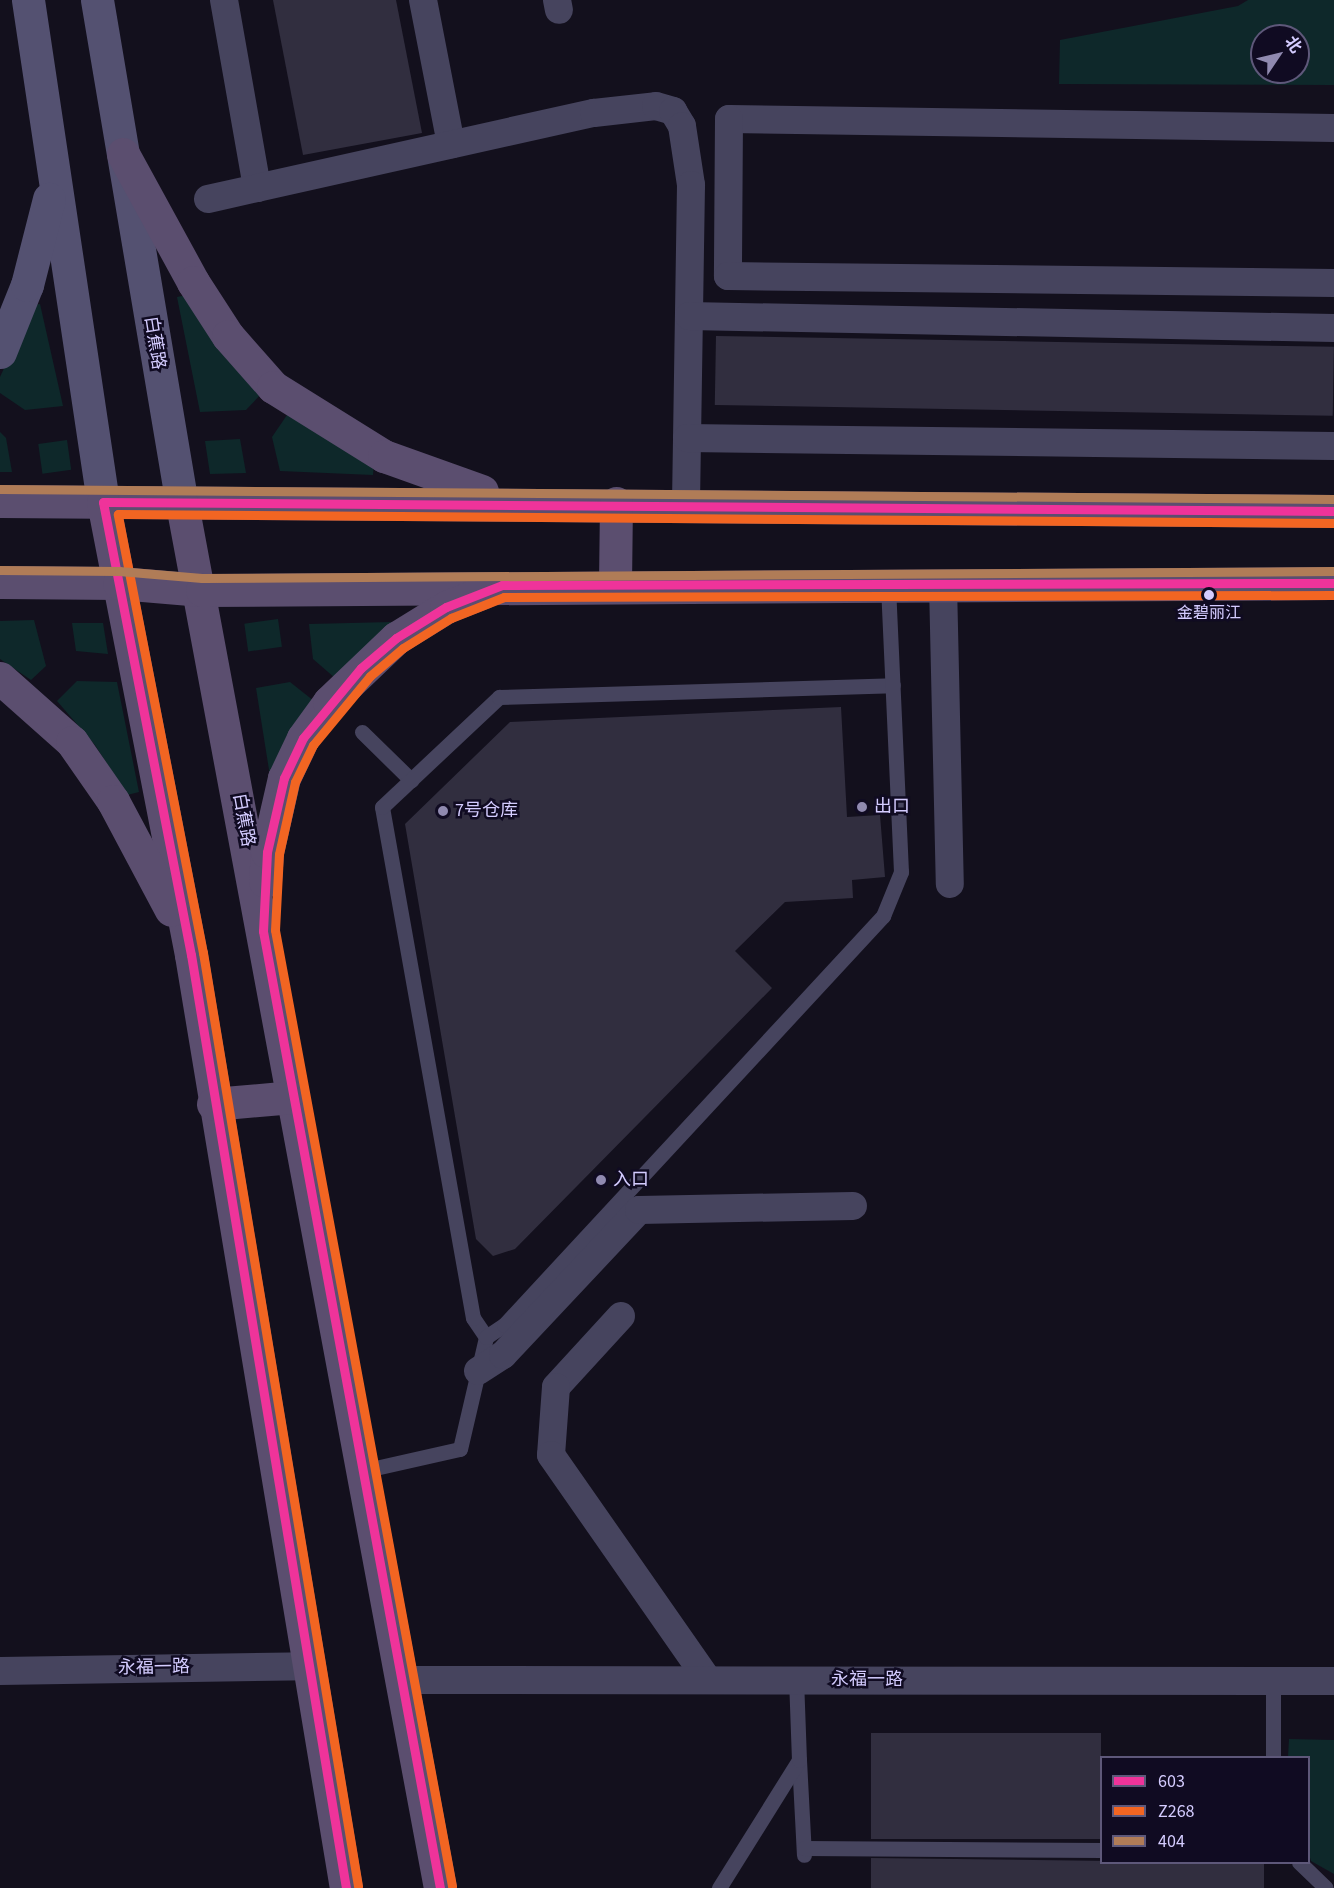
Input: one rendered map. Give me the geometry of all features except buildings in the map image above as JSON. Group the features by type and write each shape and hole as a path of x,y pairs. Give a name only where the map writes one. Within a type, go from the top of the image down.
{"main road":[{"path":"28,0 103,502 191,955 213,1104 346,1888"},
{"name":"白蕉路","path":"97,0 182,504 202,590 293,1097 440,1888"},
{"path":"123,154 193,282 228,336 273,387 384,456 445,482 524,502"},
{"path":"0,352 44,230 53,168"},
{"path":"0,501 182,504 686,503 1334,511"},
{"path":"615,584 616,503"},
{"path":"0,582 119,582 202,590 615,584 1334,583"},
{"path":"263,931 267,852 284,778 303,738 361,668 396,638 446,607 502,585"},
{"path":"0,678 79,752 155,877 191,955"},
{"path":"213,1104 293,1097"}],"street":[{"path":"224,0 257,188"},
{"path":"423,0 451,144"},
{"path":"208,199 594,113 656,106 673,111 682,126 691,185 686,503"},
{"path":"1334,128 729,119 728,254 728,276 1334,283"},
{"path":"689,316 1334,328"},
{"path":"687,438 1334,446"},
{"path":"943,584 950,884"},
{"path":"478,1371 503,1355 639,1210 853,1206"},
{"path":"621,1316 556,1387 551,1455 708,1680"},
{"name":"永福一路","path":"0,1671 307,1666"},
{"name":"永福一路","path":"400,1680 1334,1681"}],"lane":[{"path":"362,1471 460,1449 486,1337 504,1325 883,916 901,872 888,584"},
{"path":"486,1337 473,1318 382,807 499,697 893,685"},
{"path":"362,732 411,780"},
{"path":"796,1680 804,1852 1100,1850"},
{"path":"1273,1681 1273,1756"},
{"path":"719,1888 799,1760"},
{"path":"1300,1864 1326,1888"}],"green space":[{"path":"1248,0 1334,0 1334,85 1059,84 1060,40 1238,6"},
{"path":"187,295 263,392 246,410 200,412 177,297"},
{"path":"40,304 63,406 25,410 0,393 0,377 33,305"},
{"path":"287,415 374,462 373,475 280,471 272,437"},
{"path":"0,432 6,438 12,472 0,472"},
{"path":"240,439 246,473 210,474 205,441"},
{"path":"67,440 71,470 42,474 38,444"},
{"path":"278,619 282,647 248,651 244,624"},
{"path":"34,620 46,666 31,680 0,659 0,621"},
{"path":"392,622 335,678 313,659 309,624"},
{"path":"72,623 103,623 108,654 76,651"},
{"path":"77,681 117,682 139,792 127,795 95,745 57,701"},
{"path":"290,682 314,701 270,776 256,688"},
{"path":"1289,1739 1334,1740 1334,1874 1311,1861 1310,1858 1310,1756 1288,1756"}],"transit line":[{"name":"404","path":"0,489 1334,499"},
{"name":"603","path":"346,1888 191,955 103,502 1334,511"},
{"name":"Z268","path":"358,1886 203,953 118,514 1334,523"},
{"name":"404","path":"0,570 119,571 202,578 1334,571"},
{"name":"603","path":"440,1888 263,931 267,852 284,778 303,738 361,668 396,638 446,607 502,585 1334,583"},
{"name":"Z268","path":"452,1886 275,930 279,854 295,782 313,745 370,676 403,648 451,618 504,597 1334,595"}],"place":[{"name":"金碧丽江","path":"1209,595"},
{"name":"出口","path":"862,807"},
{"name":"7号仓库","path":"443,811"},
{"name":"入口","path":"601,1180"}]}
